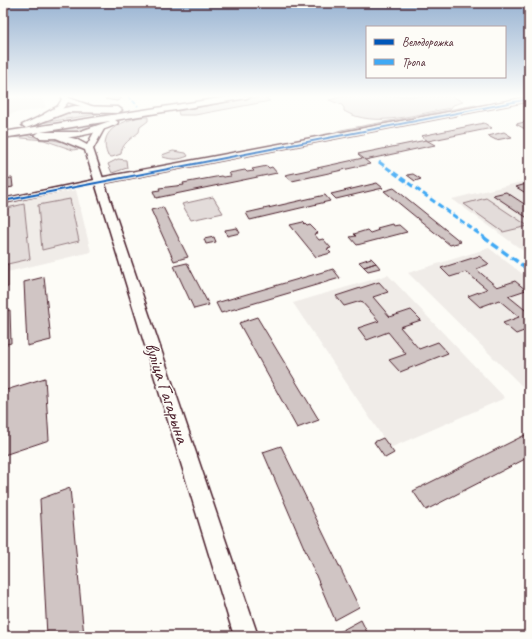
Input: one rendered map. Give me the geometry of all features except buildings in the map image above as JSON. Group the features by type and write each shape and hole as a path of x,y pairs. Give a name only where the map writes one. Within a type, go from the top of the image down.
{"main road":[{"path":"6,132 28,126"},
{"path":"44,126 52,136 73,141 89,149 103,128"},
{"path":"6,132 52,136 79,135 107,126"},
{"name":"вуліца Гагарына","path":"89,149 246,636"}],"street":[{"path":"3,200 388,126"}],"shaded area":[{"path":"74,126 99,126 86,132 44,131"},
{"path":"117,126 142,126 139,132 125,144 121,150 121,154 112,157 108,156 105,147 108,134"},
{"path":"363,126 381,126 333,135 332,133"},
{"path":"23,135 70,143 84,148 73,150 44,140 11,137"},
{"path":"173,151 186,153 188,156 173,159 163,157 162,155"},
{"path":"118,159 126,160 127,168 112,173 108,164"},
{"path":"529,180 529,255 452,199"},
{"path":"76,190 91,252 3,273 3,204"},
{"path":"213,197 223,213 191,220 182,204"},
{"path":"486,198 528,226 503,232 464,204"},
{"path":"70,199 79,241 42,250 38,205"},
{"path":"24,204 30,259 3,265 3,209"},
{"path":"489,248 529,279 529,393 408,273"},
{"path":"388,275 505,398 390,448 293,303"}],"marked path":[{"path":"379,162 529,270"}],"cycle path":[{"path":"3,201 391,126"}]}
